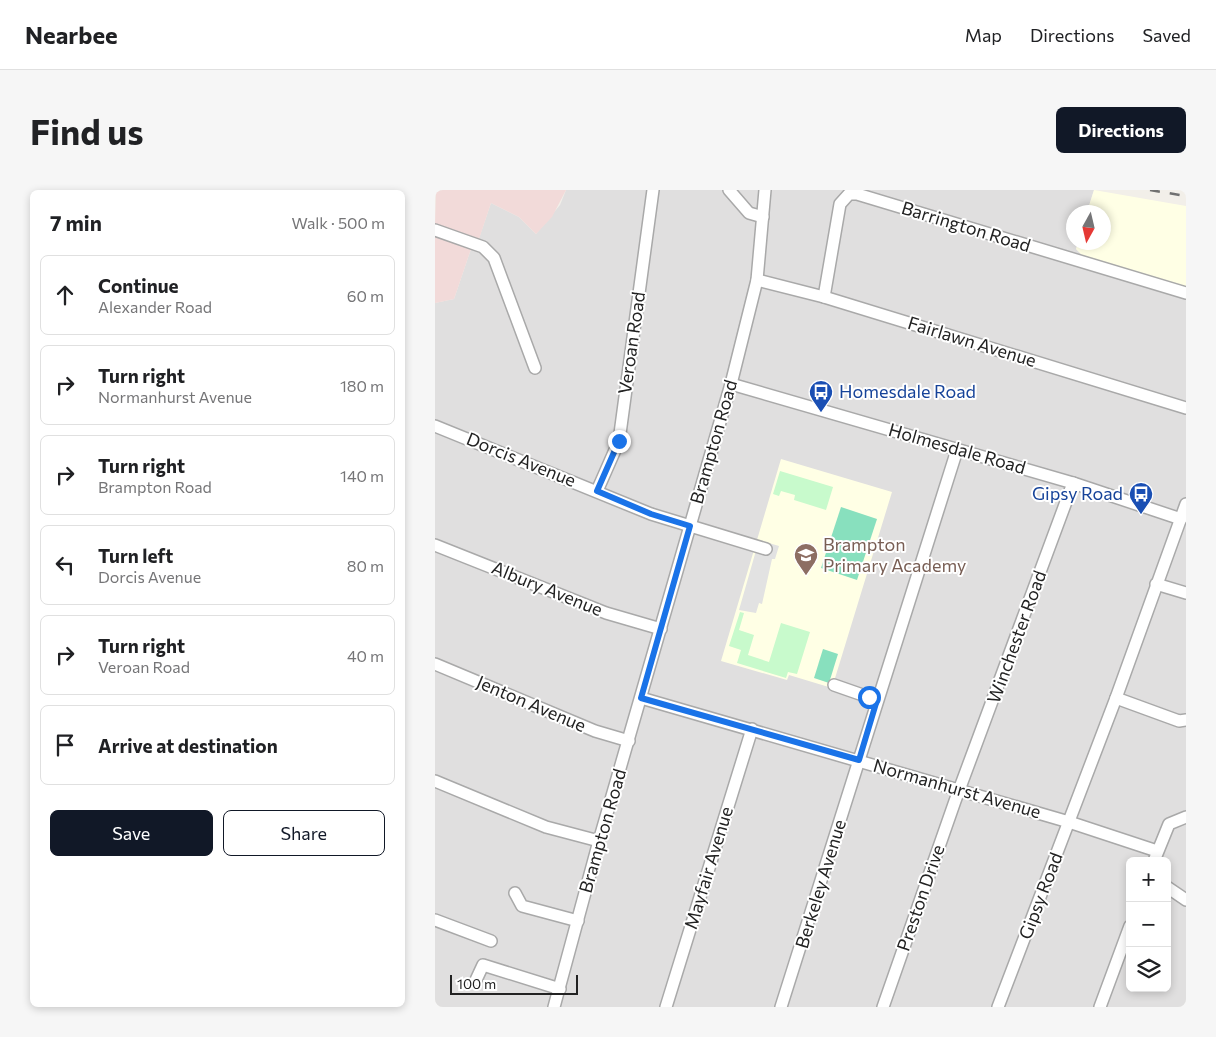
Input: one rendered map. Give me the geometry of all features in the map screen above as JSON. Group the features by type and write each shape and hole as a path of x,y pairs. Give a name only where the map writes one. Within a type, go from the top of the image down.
{"street":[{"name":"Veroan Road","path":"597,491 619,441 653,190"},
{"path":"729,190 749,213 763,217"},
{"name":"Brampton Road","path":"554,1007 599,841 731,384 757,280 765,190"},
{"name":"Barrington Road","path":"824,297 840,204 849,194 857,194 1186,293"},
{"path":"435,230 483,247 494,258 535,368"},
{"name":"Fairlawn Avenue","path":"757,280 824,297 1186,408"},
{"name":"Holmesdale Road","path":"731,384 1073,483 1181,519"},
{"name":"Dorcis Avenue","path":"435,426 651,514 766,549"},
{"name":"Berkeley Avenue","path":"781,1007 957,450"},
{"name":"Winchester Road","path":"961,790 1073,483"},
{"name":"Gipsy Road","path":"999,1007 1186,504"},
{"name":"Albury Avenue","path":"435,545 606,613 661,629"},
{"path":"1156,584 1186,593"},
{"name":"Jenton Avenue","path":"435,664 555,715 629,741"},
{"path":"834,685 877,700"},
{"name":"Normanhurst Avenue","path":"641,698 859,760 1144,845 1155,856"},
{"path":"1115,698 1179,721 1186,720"},
{"name":"Mayfair Avenue","path":"666,1007 752,729"},
{"path":"435,781 546,827 599,841"},
{"name":"Preston Drive","path":"883,1007 961,790"},
{"path":"1155,856 1169,824 1186,817"},
{"path":"1171,889 1186,900"},
{"path":"515,893 522,906 578,921"},
{"path":"435,920 491,941"},
{"path":"1099,1007 1126,936"},
{"path":"475,980 483,965 559,989"}],"shaded area":[{"path":"436,190 566,190 552,217 536,234 519,217 491,203 479,239 435,224"},
{"path":"566,190 1094,190 1089,205 1066,205 1066,250 1077,250 1082,255 1186,287 1186,1007 435,1007 435,303 454,299 471,249 475,250 491,203 519,217 536,234 560,205"},
{"path":"1094,190 1186,206 1186,287 1082,255 1077,250 1111,250 1111,205 1089,205"},
{"path":"435,236 471,249 454,299 435,303"},
{"name":"Brampton Primary Academy","path":"781,459 892,492 832,688 789,675 787,680 721,661"},
{"path":"759,540 779,546 775,559 772,559 762,604 759,603 756,613 739,610"}],"green space":[{"path":"780,471 833,487 826,510 794,500 795,495 781,491 779,496 773,494"},
{"path":"841,507 877,519 857,580 821,568"},
{"path":"740,612 744,613 739,630 754,635 748,655 769,662 781,623 810,632 797,674 788,672 786,678 737,663 741,650 729,646"},
{"path":"823,649 838,654 829,683 814,678"}],"railway":[{"path":"1150,190 1186,196"}],"place":[{"name":"Homesdale Road","path":"821,413"},
{"name":"Gipsy Road","path":"1141,515"},
{"name":"Brampton Primary Academy","path":"806,576"}],"route":[{"path":"619,441 597,491 651,514 690,526 641,698 859,760 877,700 869,697"}]}
